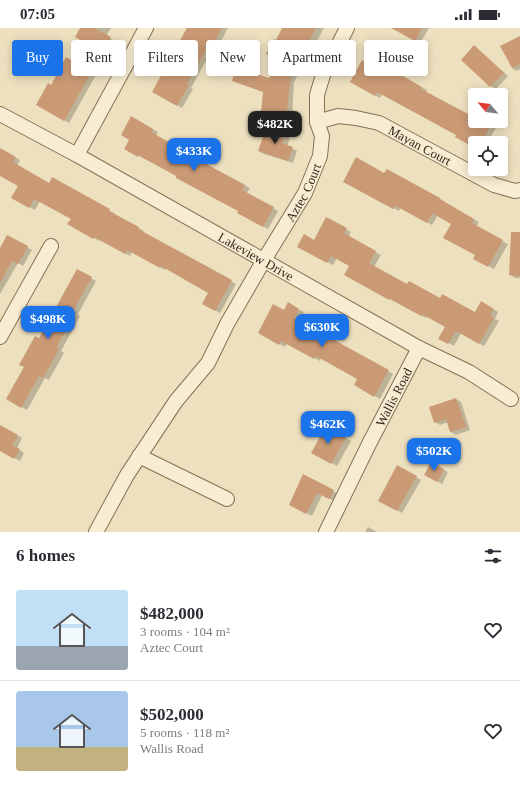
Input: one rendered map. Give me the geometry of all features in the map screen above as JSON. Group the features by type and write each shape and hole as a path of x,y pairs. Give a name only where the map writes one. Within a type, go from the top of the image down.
{"street":[{"path":"77,155 146,28"},
{"name":"Aztec Court","path":"96,532 139,456 176,401 208,363 227,324 264,260 306,193 320,156 322,136 317,122 317,95 323,75 347,28"},
{"name":"Lakeview Drive","path":"0,114 77,155 419,348 470,372 511,399"},
{"name":"Mayan Court","path":"317,122 338,116 356,118 379,124 494,185 515,191 520,190"},
{"path":"0,336 51,246"},
{"name":"Wallis Road","path":"326,532 370,442 419,348"},
{"path":"139,456 227,499"}],"building":[{"path":"80,28 94,28 111,37 109,40 80,40 75,37"},
{"path":"187,28 222,28 215,40 206,40 206,49 198,64 198,40 180,40"},
{"path":"282,28 316,28 310,40 276,40"},
{"path":"391,28 422,28 416,40"},
{"path":"520,36 520,64 512,68 500,46"},
{"path":"474,45 504,73 490,87 461,60"},
{"path":"66,57 71,60 71,76 89,76 64,121 36,105 48,83 51,85 56,76 63,76 63,63"},
{"path":"362,60 364,61 364,76 403,76 422,87 421,89 468,114 468,128 489,128 485,136 468,136 468,144 455,137 456,135 377,92 375,96 350,82 353,76 356,76 356,71"},
{"path":"260,75 269,78 270,76 292,76 287,113 261,112 263,92 232,81 233,76"},
{"path":"161,76 191,76 187,84 189,85 177,106 152,92"},
{"path":"131,116 153,129 151,132 183,150 182,151 245,185 242,190 274,207 263,227 237,213 238,211 176,178 176,176 124,149 129,140 121,135"},
{"path":"266,128 285,134 282,143 293,147 288,161 258,151"},
{"path":"0,148 16,157 13,162 49,183 52,177 110,209 109,211 139,227 138,229 232,280 215,311 202,304 208,293 161,266 160,268 127,250 125,254 94,237 93,239 67,224 71,219 34,199 29,208 11,198 18,186 0,176"},
{"path":"356,157 384,173 387,169 440,198 474,219 472,223 503,240 488,267 473,259 475,255 443,238 451,224 432,213 427,223 396,206 393,209 343,182"},
{"path":"326,217 347,228 344,233 376,251 369,263 407,284 409,281 440,298 442,294 475,312 481,301 494,309 490,315 494,318 479,344 456,331 448,344 438,339 445,327 422,314 421,316 390,299 389,300 344,275 349,266 331,256 327,263 297,247 304,234 314,240"},
{"path":"511,232 520,232 520,276 509,275"},
{"path":"7,235 28,246 18,264 12,261 0,283 0,248"},
{"path":"77,269 92,277 73,311 76,312 56,348 59,349 43,378 39,376 21,408 6,399 24,367 19,365 35,336 39,338"},
{"path":"288,302 299,309 294,318 389,370 374,397 354,385 357,379 316,356 314,359 281,341 279,345 258,333 273,304 284,310"},
{"path":"456,398 466,427 450,432 446,419 434,423 429,407"},
{"path":"0,425 18,435 12,445 20,449 14,459 0,451"},
{"path":"326,426 346,437 331,464 311,453"},
{"path":"431,462 444,469 437,482 424,475"},
{"path":"397,465 417,476 397,511 378,501"},
{"path":"303,474 334,490 329,499 317,493 306,514 289,505"}]}
